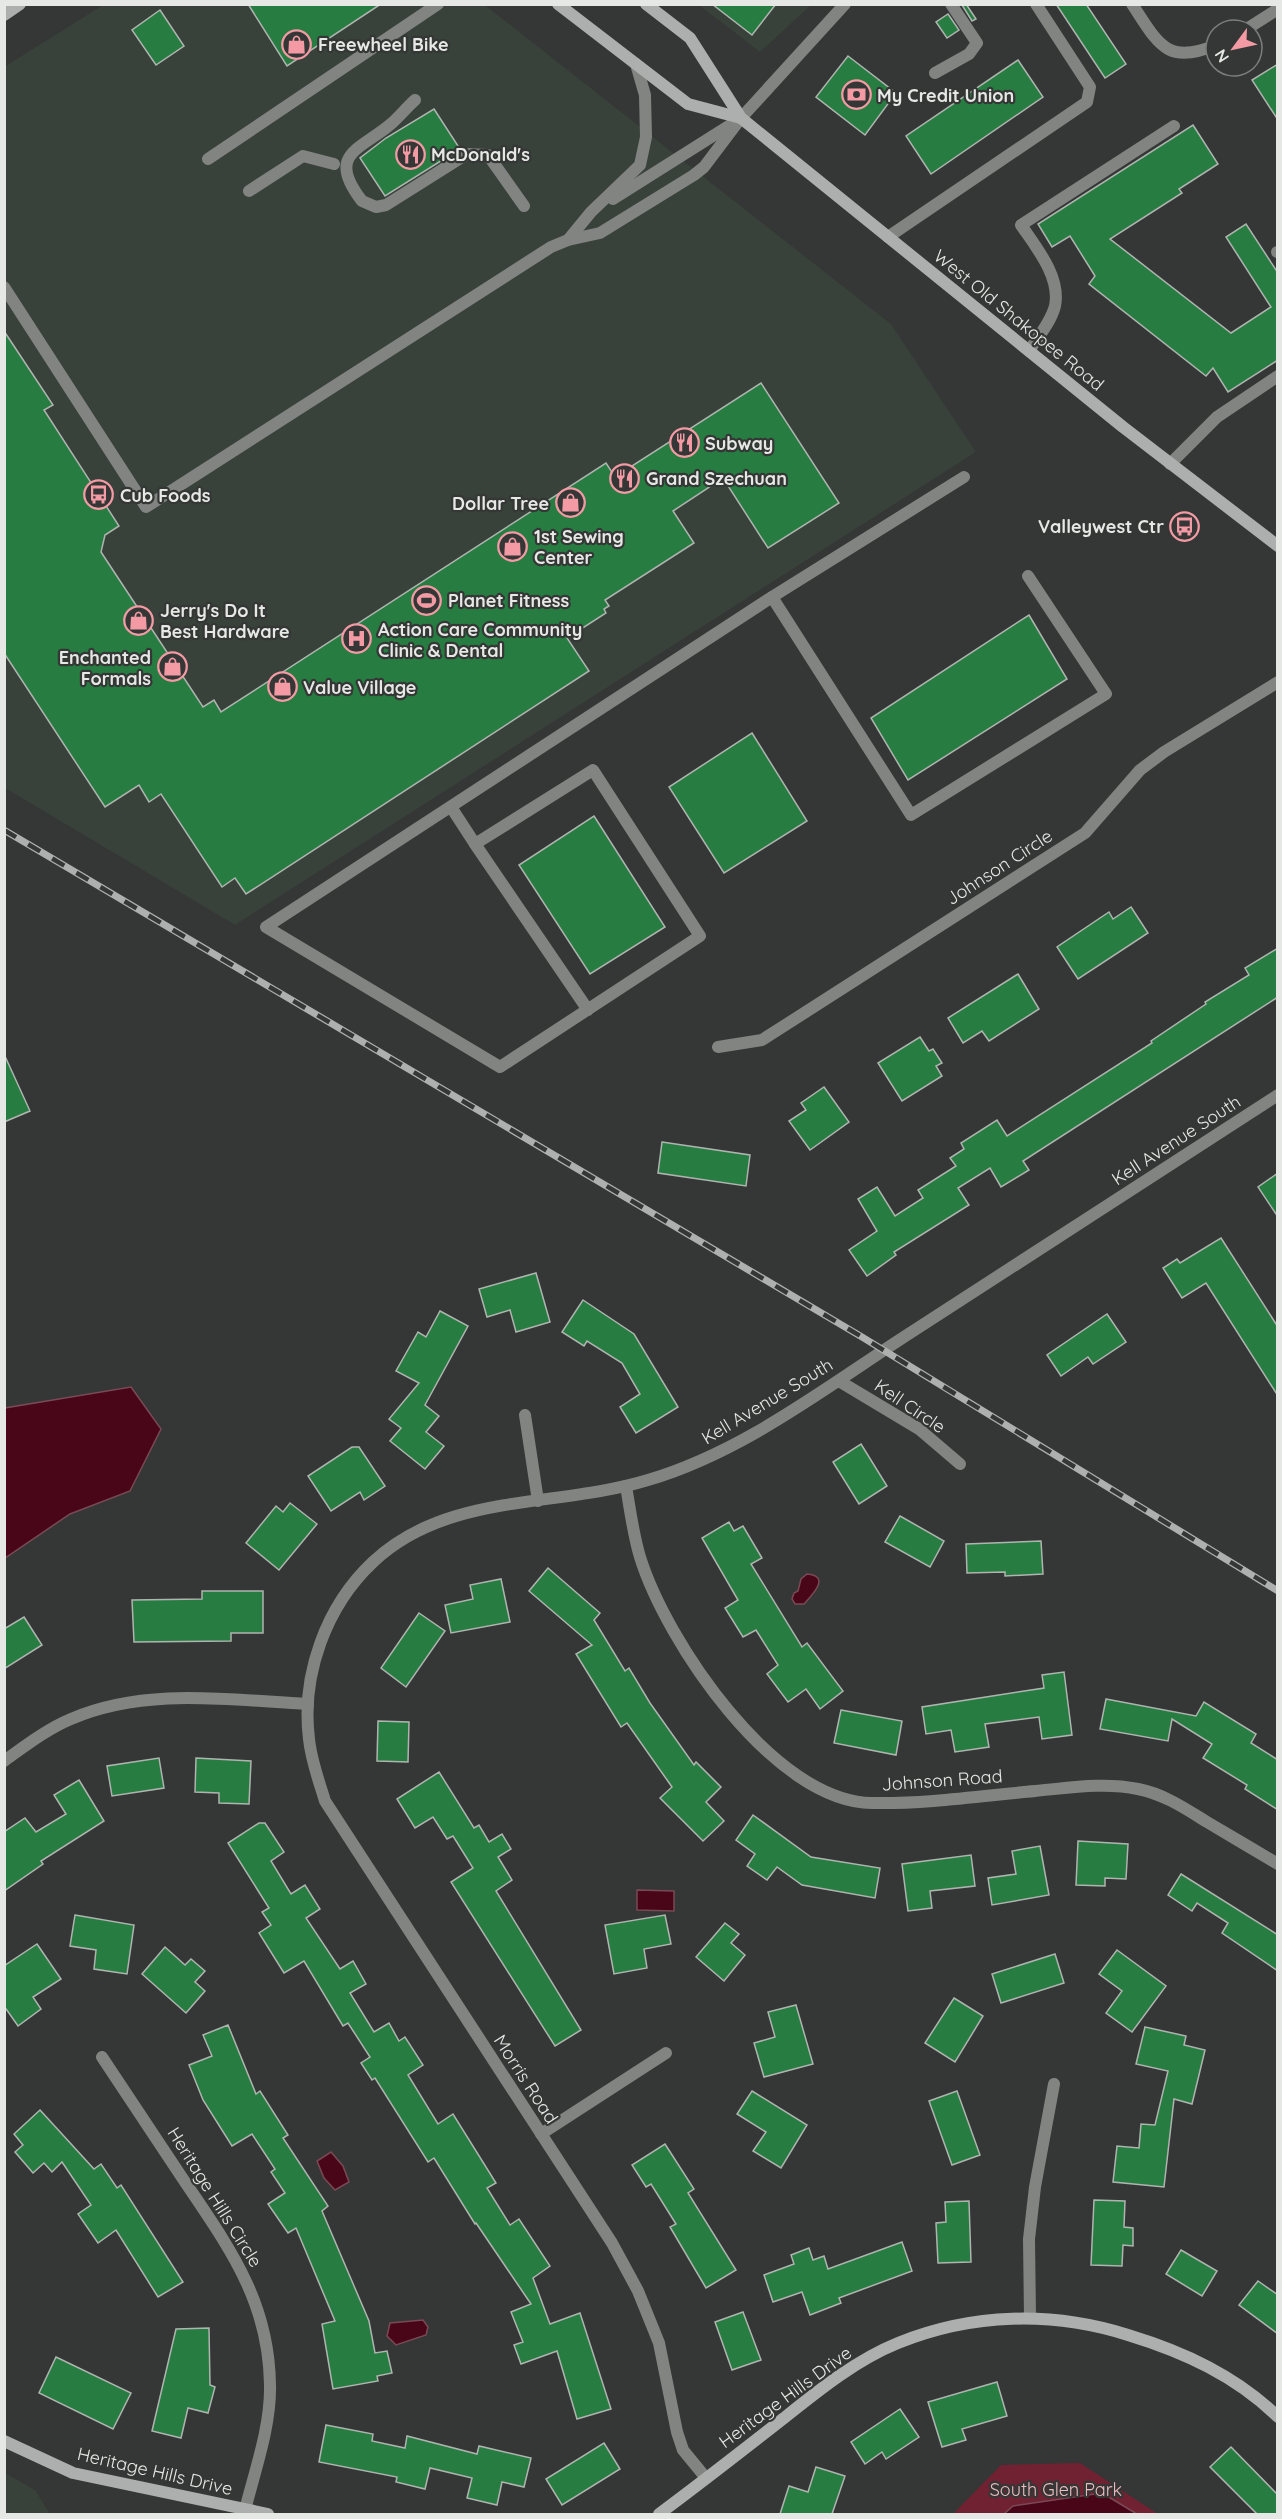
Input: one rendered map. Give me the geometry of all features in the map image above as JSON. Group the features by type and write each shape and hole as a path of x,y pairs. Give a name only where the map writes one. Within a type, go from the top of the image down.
{"main road":[{"path":"4,15 20,4"},
{"name":"West Old Shakopee Road","path":"558,4 688,104 741,118"},
{"name":"West Old Shakopee Road","path":"646,4 690,38 741,118 1170,464 1278,546"},
{"name":"Heritage Hills Drive","path":"659,2514 852,2367 897,2343 945,2328 995,2319 1030,2317 1096,2325 1186,2355 1225,2376 1261,2401 1278,2417"},
{"name":"Heritage Hills Drive","path":"4,2441 73,2473 268,2514"}],"street":[{"path":"208,159 438,4"},
{"path":"4,287 146,507 551,247 568,240 600,233 694,175 704,167 741,118 845,4"},
{"path":"935,73 969,54 977,43 951,4"},
{"path":"888,237 1087,102 1090,87 1036,4"},
{"path":"1132,4 1155,39 1167,50 1185,54 1204,50"},
{"path":"1264,18 1278,9"},
{"path":"568,240 591,212 640,165 646,137 645,95 636,64"},
{"path":"415,100 392,123 354,149 348,156 346,165 349,176 362,201 376,207 386,205 466,154 488,155 524,206"},
{"path":"591,212 741,118"},
{"path":"1029,351 1050,319 1055,305 1055,288 1039,252 1020,225 1174,126"},
{"path":"249,191 303,156 334,164"},
{"path":"1170,464 1216,417 1278,376"},
{"path":"475,844 592,770 700,936 500,1067 266,927 772,597 964,477"},
{"path":"772,597 910,815 1106,694 1028,576"},
{"name":"Johnson Circle","path":"718,1047 762,1040 1085,833 1140,770 1164,752 1278,682"},
{"path":"452,807 588,1010"},
{"name":"Kell Avenue South","path":"308,1704 313,1666 326,1627 345,1592 373,1562 404,1537 441,1520 479,1509 626,1486 649,1480 707,1458 744,1439 839,1381 1278,1095"},
{"name":"Kell Circle","path":"839,1381 919,1429 960,1464"},
{"path":"525,1414 538,1501"},
{"name":"Johnson Road","path":"626,1486 639,1556 664,1614 689,1658 719,1699 752,1737 790,1771 813,1786 840,1797 868,1803 908,1802 1108,1784 1141,1789 1170,1800 1278,1864"},
{"path":"4,1761 70,1719 119,1704 168,1697 308,1704"},
{"name":"Morris Road","path":"308,1704 309,1738 315,1771 325,1802 612,2243 638,2291 659,2343 677,2432 683,2450 706,2478"},
{"path":"541,2134 666,2053"},
{"name":"Heritage Hills Circle","path":"102,2057 233,2253 254,2295 266,2340 270,2386 264,2432 245,2510"},
{"path":"1030,2317 1029,2239 1032,2208 1054,2084"}],"shaded area":[{"path":"103,5 485,5 891,324 976,452 235,925 5,788 4,67"},
{"path":"699,5 811,5 760,52"},
{"path":"131,1387 161,1429 130,1491 70,1514 5,1558 5,1408"},
{"path":"807,1574 818,1578 818,1587 804,1604 795,1604 792,1599 794,1593 798,1591 801,1579"},
{"path":"637,1890 674,1891 674,1911 637,1910"},
{"path":"331,2152 343,2166 349,2182 335,2190 324,2178 317,2161"},
{"path":"423,2320 428,2327 426,2335 396,2345 387,2336 390,2323"},
{"path":"5,2473 35,2490 50,2514 5,2514"},
{"path":"1102,2493 1137,2514 1004,2514 1013,2506"}],"green space":[{"name":"South Glen Park","path":"1080,2463 1158,2514 953,2514 1001,2465"}],"building":[{"name":"Freewheel Bike","path":"248,4 381,4 287,66"},
{"path":"712,4 776,4 752,35"},
{"path":"966,4 976,19 972,21 962,5"},
{"path":"1056,4 1086,4 1126,64 1105,78"},
{"path":"160,10 184,46 156,65 132,30"},
{"path":"948,14 959,30 947,38 936,22"},
{"name":"My Credit Union","path":"848,56 896,93 865,135 816,97"},
{"path":"1018,60 1043,97 931,174 906,136"},
{"path":"1278,64 1278,120 1252,80 1264,78 1264,73"},
{"name":"McDonald's","path":"434,109 460,149 385,196 360,158 386,138"},
{"path":"1193,125 1218,164 1179,189 1182,193 1110,239 1231,333 1271,307 1226,237 1246,224 1278,273 1278,360 1228,392 1213,368 1206,376 1089,284 1095,276 1070,236 1052,247 1038,224"},
{"path":"4,331 53,405 44,410 119,526 105,535 101,552 203,707 214,700 221,712 606,463 615,477 761,383 839,503 768,548 723,478 673,511 694,543 605,600 609,606 604,609 606,613 567,638 589,671 246,894 235,878 222,887 161,794 149,802 139,785 105,807 4,653"},
{"path":"1029,615 1067,679 908,780 871,718"},
{"path":"752,733 807,821 724,873 669,787"},
{"path":"594,816 665,927 590,974 519,865"},
{"path":"1131,907 1148,933 1078,979 1057,947 1109,912 1113,919"},
{"path":"1278,948 1278,997 1023,1161 1029,1170 1001,1187 990,1168 958,1188 969,1205 894,1252 896,1255 867,1276 849,1250 877,1231 858,1199 877,1187 895,1216 923,1198 918,1190 956,1166 950,1158 964,1149 961,1143 997,1120 1007,1136 1152,1043 1151,1041 1206,1004 1205,1002 1249,975 1245,968"},
{"path":"1018,974 1039,1009 989,1041 982,1031 963,1043 948,1018"},
{"path":"920,1037 929,1051 933,1049 942,1063 936,1066 942,1076 902,1101 878,1063"},
{"path":"4,1054 30,1111 4,1122"},
{"path":"824,1087 849,1122 810,1150 789,1121 806,1110 801,1103"},
{"path":"662,1142 750,1155 746,1186 658,1173"},
{"path":"1278,1173 1278,1217 1258,1187"},
{"path":"1221,1238 1278,1327 1278,1396 1206,1283 1182,1298 1163,1268 1177,1259 1180,1263"},
{"path":"536,1273 550,1322 516,1332 510,1310 487,1317 479,1289"},
{"path":"583,1300 634,1334 678,1407 636,1433 620,1407 640,1394 622,1363 587,1341 584,1346 562,1332"},
{"path":"440,1311 468,1326 425,1405 439,1416 426,1432 444,1446 425,1469 390,1441 401,1428 389,1419 419,1383 396,1371 418,1332 426,1337"},
{"path":"1107,1314 1126,1342 1093,1364 1088,1357 1061,1376 1047,1355"},
{"path":"861,1444 887,1486 859,1504 833,1462"},
{"path":"352,1447 359,1447 385,1486 364,1500 360,1492 331,1511 308,1476"},
{"path":"290,1503 317,1524 279,1570 246,1543 276,1506 283,1512"},
{"path":"900,1516 944,1541 930,1567 885,1542"},
{"path":"729,1522 734,1531 743,1526 762,1558 751,1564 802,1647 807,1643 843,1691 820,1709 806,1689 788,1702 767,1674 778,1665 756,1630 743,1637 725,1608 738,1600 702,1538"},
{"path":"1041,1541 1043,1574 1005,1576 1005,1572 967,1573 966,1544"},
{"path":"548,1568 600,1613 594,1620 625,1671 629,1668 650,1703 694,1765 696,1762 721,1787 706,1802 724,1821 703,1841 660,1798 672,1787 627,1723 621,1727 576,1654 592,1645 529,1591"},
{"path":"501,1579 510,1622 451,1633 445,1605 473,1599 470,1585"},
{"path":"202,1591 263,1591 263,1633 231,1633 231,1641 134,1642 132,1600 202,1599"},
{"path":"419,1613 445,1631 406,1687 381,1668"},
{"path":"24,1617 42,1645 4,1669 4,1629"},
{"path":"1064,1672 1072,1735 1042,1739 1039,1717 985,1724 989,1747 955,1752 951,1730 926,1734 922,1707 1044,1688 1042,1675"},
{"path":"1106,1699 1196,1716 1204,1702 1256,1734 1251,1743 1278,1760 1278,1810 1245,1789 1247,1785 1203,1758 1212,1744 1172,1719 1168,1741 1100,1729"},
{"path":"841,1710 902,1721 896,1755 834,1743"},
{"path":"378,1721 409,1722 408,1762 377,1761"},
{"path":"159,1758 164,1788 112,1796 107,1766"},
{"path":"196,1758 251,1761 249,1804 219,1803 219,1793 195,1792"},
{"path":"439,1772 474,1828 479,1825 489,1842 502,1834 511,1849 498,1857 512,1880 496,1891 581,2030 555,2046 451,1882 473,1868 453,1836 447,1839 433,1817 415,1828 397,1799"},
{"path":"79,1780 104,1821 41,1861 43,1864 4,1891 4,1832 25,1818 36,1832 66,1814 54,1795"},
{"path":"753,1815 811,1857 880,1868 875,1898 802,1885 777,1867 767,1880 747,1866 755,1854 736,1840"},
{"path":"259,1823 265,1823 284,1852 271,1861 291,1894 305,1885 320,1909 306,1918 340,1969 353,1961 366,1984 350,1993 374,2032 389,2023 399,2041 405,2037 423,2065 408,2075 438,2124 453,2114 496,2183 487,2188 510,2225 519,2219 550,2266 533,2278 550,2324 580,2313 611,2409 577,2419 557,2351 521,2364 514,2345 523,2342 511,2312 531,2304 475,2224 434,2158 428,2162 375,2078 372,2080 361,2063 370,2057 348,2023 343,2026 304,1961 284,1973 259,1933 271,1925 262,1912 269,1908 228,1843"},
{"path":"1078,1841 1128,1844 1126,1879 1105,1878 1105,1886 1076,1885"},
{"path":"1040,1846 1049,1895 992,1905 988,1878 1016,1874 1012,1851"},
{"path":"971,1855 975,1886 930,1891 932,1908 908,1911 902,1864"},
{"path":"1181,1874 1278,1935 1278,1971 1222,1933 1228,1923 1197,1903 1192,1911 1168,1895"},
{"path":"75,1915 134,1925 127,1974 94,1969 96,1950 70,1946"},
{"path":"665,1915 671,1944 644,1949 647,1968 614,1974 605,1925"},
{"path":"725,1923 739,1934 731,1943 745,1955 724,1981 696,1957"},
{"path":"37,1944 61,1979 33,1997 41,2009 18,2026 4,2006 4,1966"},
{"path":"165,1947 185,1965 191,1959 205,1971 195,1982 205,1991 186,2013 142,1974"},
{"path":"1117,1950 1166,1986 1132,2032 1106,2013 1122,1991 1099,1974"},
{"path":"1055,1954 1064,1983 1001,2003 992,1974"},
{"path":"954,1998 983,2016 955,2062 925,2043"},
{"path":"796,2005 813,2064 764,2077 754,2043 775,2037 768,2012"},
{"path":"228,2025 256,2094 260,2091 288,2135 283,2138 328,2206 322,2211 369,2321 375,2353 387,2351 392,2373 377,2376 378,2381 333,2389 322,2324 335,2321 296,2228 288,2233 268,2204 285,2193 271,2172 275,2169 252,2134 232,2146 203,2100 189,2065 212,2056 203,2035"},
{"path":"1145,2027 1186,2036 1184,2045 1205,2050 1192,2104 1174,2099 1164,2187 1113,2182 1117,2146 1139,2148 1141,2124 1155,2125 1168,2071 1136,2064"},
{"path":"752,2091 807,2125 781,2168 753,2151 766,2132 737,2114"},
{"path":"957,2091 980,2155 952,2165 929,2101"},
{"path":"40,2110 94,2169 101,2164 117,2188 121,2185 183,2282 158,2297 116,2230 98,2243 78,2214 91,2205 62,2162 52,2172 44,2163 33,2173 15,2152 23,2145 14,2134"},
{"path":"665,2144 694,2189 688,2193 736,2270 706,2288 670,2227 676,2224 651,2184 646,2187 632,2165"},
{"path":"1094,2200 1125,2201 1124,2227 1133,2228 1133,2246 1123,2245 1122,2266 1091,2265"},
{"path":"969,2201 971,2262 938,2263 936,2223 946,2222 945,2202"},
{"path":"902,2242 912,2271 839,2298 841,2303 810,2315 802,2292 773,2302 764,2275 794,2264 791,2255 809,2248 813,2260 824,2256 828,2269"},
{"path":"1181,2250 1217,2271 1202,2296 1166,2274"},
{"path":"1258,2281 1278,2295 1278,2334 1239,2305"},
{"path":"743,2312 761,2360 732,2370 715,2322"},
{"path":"209,2328 210,2385 215,2387 208,2413 188,2408 181,2438 152,2431 176,2329"},
{"path":"56,2357 131,2393 113,2429 39,2393"},
{"path":"997,2382 1007,2416 962,2429 966,2440 942,2447 928,2402"},
{"path":"900,2409 919,2437 886,2459 882,2452 865,2464 851,2442"},
{"path":"326,2425 373,2434 372,2441 405,2448 407,2436 477,2454 479,2446 531,2458 524,2487 502,2482 497,2505 467,2498 472,2478 430,2468 425,2489 396,2482 397,2477 319,2462"},
{"path":"604,2443 620,2469 562,2505 546,2479"},
{"path":"1231,2447 1278,2495 1278,2514 1257,2514 1210,2467"},
{"path":"816,2467 845,2476 832,2514 780,2514 789,2486 808,2492"}],"railway":[{"path":"4,830 862,1337 1278,1591"}],"place":[{"name":"Freewheel Bike","path":"297,44"},
{"name":"My Credit Union","path":"856,95"},
{"name":"McDonald's","path":"410,154"},
{"name":"Subway","path":"684,443"},
{"name":"Grand Szechuan","path":"625,478"},
{"name":"Cub Foods","path":"99,495"},
{"name":"Dollar Tree","path":"570,503"},
{"name":"Valleywest Ctr","path":"1185,526"},
{"name":"1st Sewing Center","path":"513,546"},
{"name":"Planet Fitness","path":"427,600"},
{"name":"Jerry's Do It Best Hardware","path":"139,620"},
{"name":"Action Care Community Clinic & Dental","path":"357,639"},
{"name":"Enchanted Formals","path":"172,667"},
{"name":"Value Village","path":"282,687"}]}
